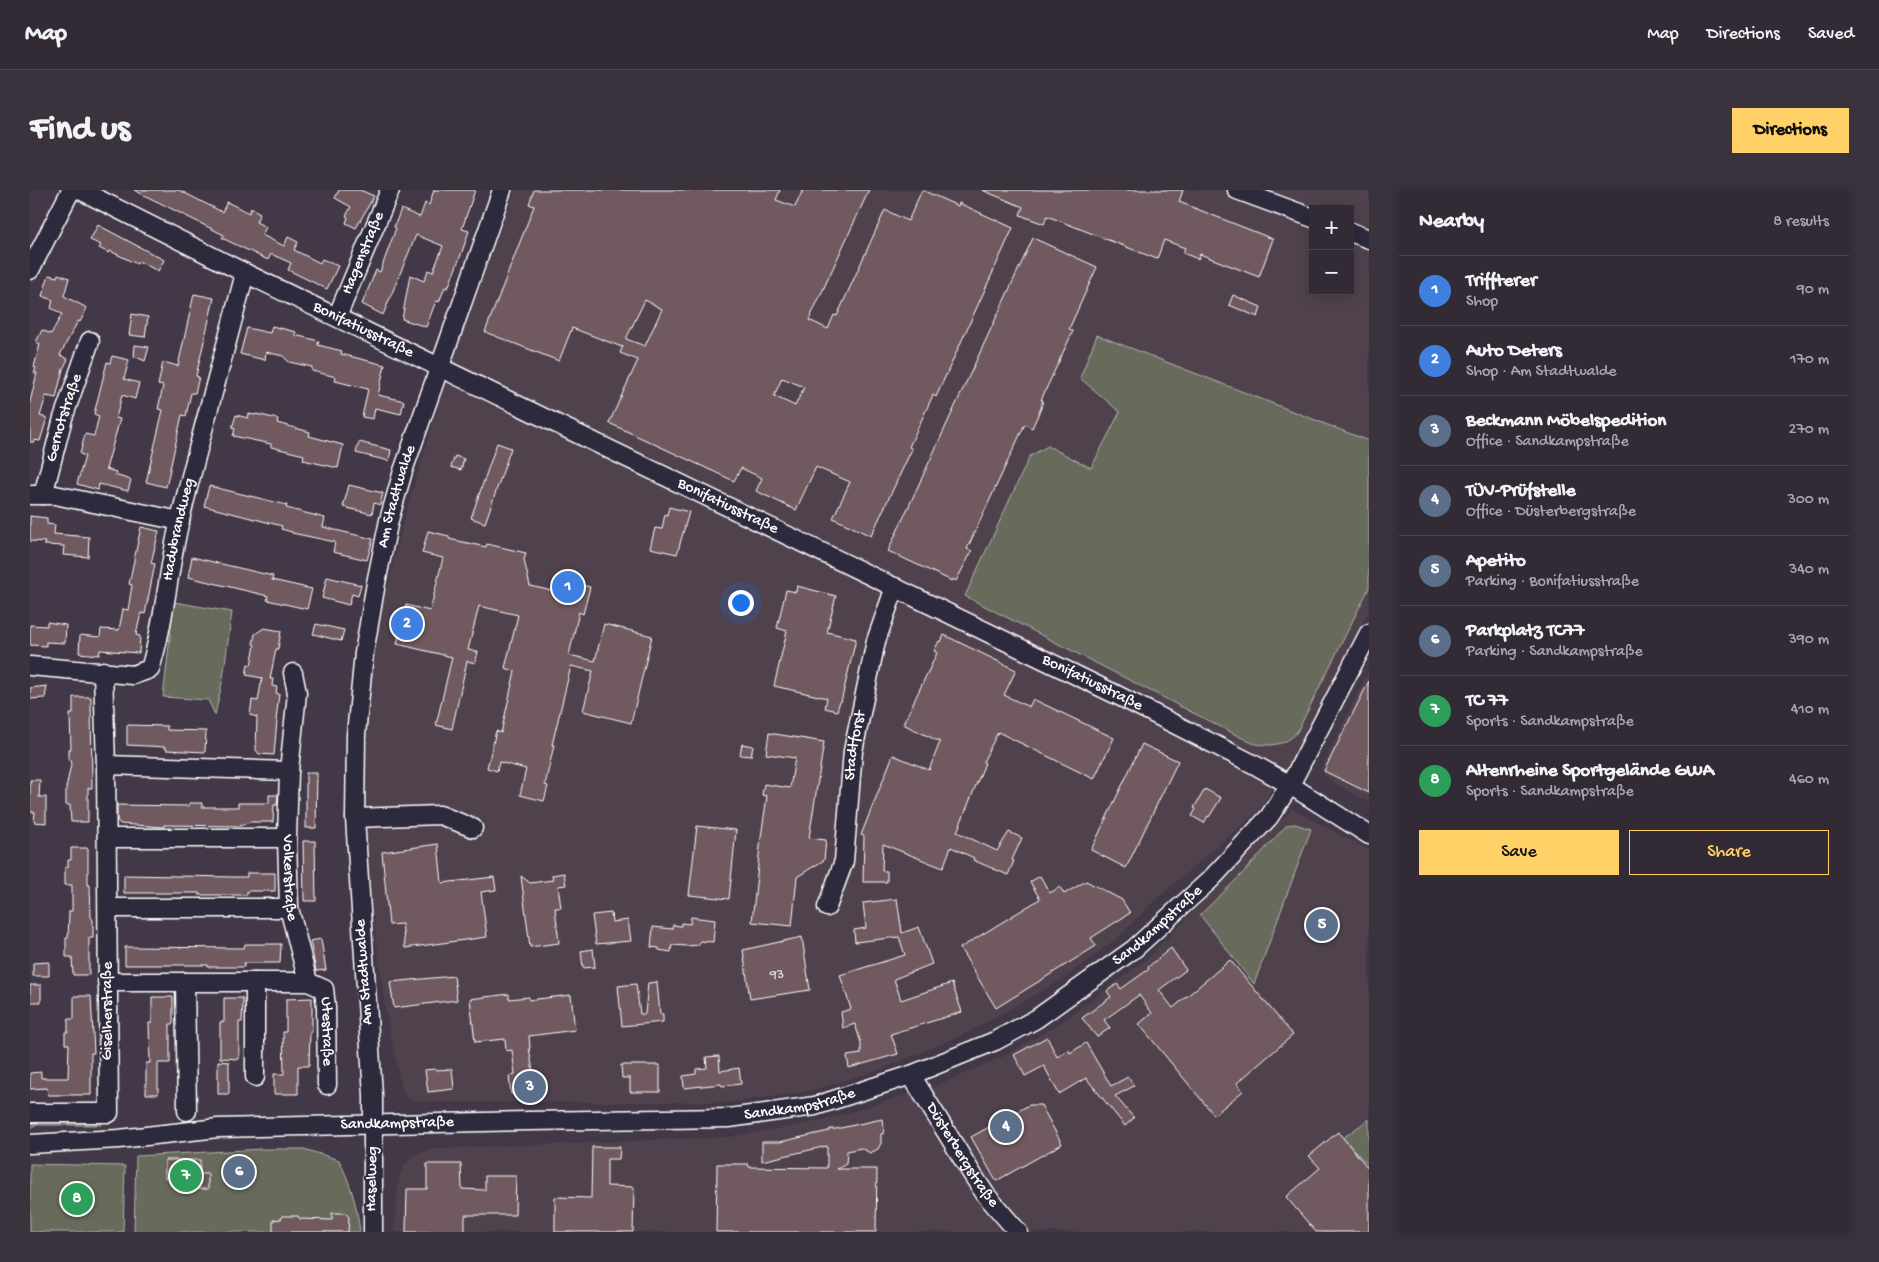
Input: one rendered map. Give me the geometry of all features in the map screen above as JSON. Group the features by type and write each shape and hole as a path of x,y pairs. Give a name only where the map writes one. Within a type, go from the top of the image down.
{"street":[{"path":"30,270 71,190"},
{"name":"Bonifatiusstraße","path":"80,190 245,273 1125,699 1290,785 1369,835"},
{"name":"Hagenstraße","path":"337,317 390,190"},
{"name":"Am Stadtwalde","path":"373,1125 373,1095 355,818 356,734 364,653 389,520 403,470 502,190"},
{"path":"1237,190 1309,217"},
{"path":"1354,233 1369,239"},
{"name":"Hadubrandweg","path":"30,666 134,675 150,669 157,646 180,521 245,273"},
{"name":"Gernotstraße","path":"90,342 36,495 55,496 180,521"},
{"name":"Stadtforst","path":"827,907 844,861 852,751 876,641 895,587"},
{"name":"Sandkampstraße","path":"30,1144 119,1139 218,1128 729,1118 815,1106 912,1075 995,1041 1036,1019 1134,949 1211,879 1269,817 1290,785 1369,632"},
{"name":"Giselherstraße","path":"30,1113 109,1113 108,908 103,671"},
{"name":"Volkerstraße","path":"293,673 297,693 289,771 286,838 289,908 308,982"},
{"path":"106,765 289,771"},
{"path":"355,818 440,815 473,828"},
{"path":"107,838 286,838"},
{"path":"108,908 289,908"},
{"name":"Utestraße","path":"107,982 308,982 324,989 327,1085"},
{"path":"185,982 187,1111"},
{"path":"254,1077 255,982"},
{"name":"Düsterbergstraße","path":"912,1075 978,1183 1018,1232"},
{"name":"Haselweg","path":"373,1125 373,1232"}],"shaded area":[{"path":"515,190 1369,190 1369,610 1297,751 1258,811 1154,901 1121,935 1065,978 969,1032 885,1068 811,1091 734,1102 425,1102 407,1098 403,1093 385,1009 361,820 371,654 405,515 447,376"},
{"path":"1369,670 1369,802 1332,782 1321,770"},
{"path":"1292,809 1369,850 1369,1119 1343,1138 1369,1166 1369,1232 394,1232 399,1178 404,1166 414,1155 433,1149 730,1137 820,1121 936,1086 1000,1058 1059,1024 1148,958"}],"green space":[{"path":"1097,335 1369,441 1369,588 1297,732 1293,737 1282,743 1264,745 1252,743 965,596 1030,456 1048,446 1091,468 1120,412 1080,378"},
{"path":"174,602 232,612 223,678 215,715 208,700 163,697"},
{"path":"1295,824 1311,829 1254,984 1200,915 1239,877 1287,825"},
{"path":"30,1116 108,1116 101,1125 35,1125 30,1129"},
{"path":"1369,1119 1369,1166 1343,1138"},
{"path":"263,1149 304,1149 339,1160 353,1195 360,1232 134,1232 136,1156"},
{"path":"30,1164 125,1166 123,1232 30,1232"}],"building":[{"path":"134,190 179,190 222,212 227,202 249,213 251,208 260,213 256,222 266,227 262,235 284,246 288,237 298,242 294,250 320,263 322,259 338,266 327,289 288,270 291,263 271,254 268,260 222,238 224,235"},
{"path":"339,190 360,190 374,196 356,228 346,223 348,217 346,216 351,207 335,198"},
{"path":"434,190 475,190 462,229 469,231 462,252 448,288 445,287 439,302 436,301 426,327 402,319 410,275 424,281 428,270 433,272 443,246 416,235 383,315 362,304 376,270 380,272 401,209 420,217 425,203 429,205"},
{"path":"534,190 780,190 776,200 795,207 803,190 869,190 809,320 828,329 834,315 837,316 885,210 908,221 922,190 958,206 959,203 1013,228 936,397 933,395 909,447 912,449 871,536 833,518 850,482 816,467 796,510 756,491 762,478 741,468 734,481 609,423 638,360 620,353 623,346 572,328 559,361 485,332 534,206 529,204","holes":["645,300 662,309 645,346 626,339","782,378 804,387 795,406 774,396"]},
{"path":"982,190 1183,190 1179,202 1273,239 1259,277 1200,254 1198,259 1183,253 1185,248 1164,240 1157,259 1047,216 1044,224 1020,215 1023,207"},
{"path":"98,225 164,260 158,271 138,261 137,264 110,251 109,253 99,248 101,245 90,240"},
{"path":"1033,238 1097,267 1069,329 1073,331 1041,400 1043,400 1041,408 1032,428 1025,424 967,549 972,551 956,581 953,579 952,581 888,551"},
{"path":"58,274 69,278 64,296 87,308 60,355 68,359 63,369 56,398 46,396 40,416 47,418 40,441 34,440 34,442 30,442 30,402 37,373 34,373 36,368 34,367 40,344 36,342 42,330 51,334 62,314 51,308 53,300 42,296 49,275 57,277"},
{"path":"194,294 214,298 196,376 199,377 195,393 191,393 186,416 182,415 166,487 146,482 163,410 158,409 163,386 158,385 163,362 178,366"},
{"path":"1233,295 1261,307 1258,317 1229,305"},
{"path":"132,314 148,317 145,337 129,335"},
{"path":"272,326 296,332 295,335 319,341 318,345 342,351 341,354 385,365 378,395 404,401 401,414 375,408 373,419 362,417 368,389 335,381 336,377 312,371 312,367 289,362 283,356 266,352 265,360 240,354 247,328 270,333"},
{"path":"135,345 149,347 145,361 134,356"},
{"path":"112,356 129,360 124,379 139,383 135,399 122,395 116,418 120,419 106,469 116,472 115,475 131,480 128,491 99,484 98,490 77,484 85,456 80,454 85,434 94,436 99,416 94,414 107,362 110,363"},
{"path":"249,414 278,419 277,423 310,432 309,436 343,445 338,468 303,460 304,455 271,447 271,444 233,436 235,429 232,428 236,415 248,418"},
{"path":"359,442 391,450 389,461 356,453"},
{"path":"497,443 511,448 485,523 471,518"},
{"path":"455,456 464,459 461,470 451,467"},
{"path":"349,485 383,493 380,505 374,503 372,514 343,507"},
{"path":"209,486 287,505 286,508 325,518 323,527 373,539 367,560 333,552 335,542 292,533 281,529 282,526 204,506"},
{"path":"669,507 689,512 677,554 650,548 655,528 662,529 665,514 667,515"},
{"path":"30,516 47,518 47,524 55,525 54,534 89,537 88,557 63,555 64,546 44,545 45,542 30,541"},
{"path":"141,527 159,531 151,563 155,564 145,614 141,613 136,635 140,636 139,653 100,650 99,655 79,653 80,635 100,637 101,629 119,630 123,609 128,610 132,585 129,584"},
{"path":"428,531 449,536 449,539 486,547 487,544 526,553 524,560 530,586 561,593 564,581 590,587 583,614 579,612 569,655 595,661 604,624 652,636 631,723 583,711 593,671 571,666 552,745 554,745 545,785 548,786 544,801 520,795 526,769 499,762 497,771 487,768 496,731 501,733 515,671 505,668 518,615 479,606 468,650 478,652 475,663 467,661 452,729 436,725 452,657 397,644 406,605 430,611 443,558 422,553"},
{"path":"192,557 273,576 272,580 312,589 307,609 267,600 268,596 188,577"},
{"path":"327,577 361,585 358,596 352,594 349,605 322,598"},
{"path":"797,586 836,596 827,632 856,639 841,702 837,711 825,708 827,698 774,686 787,631 777,628 786,590 796,592"},
{"path":"47,622 66,625 65,643 46,642 46,646 30,645 30,625 47,626"},
{"path":"316,624 344,630 341,641 313,634"},
{"path":"264,628 281,631 270,679 273,679 272,686 277,687 276,693 279,694 274,755 259,754 256,750 257,717 250,715 252,700 258,701 262,678 246,675 248,664 251,665 255,634"},
{"path":"944,635 1016,670 1004,695 1029,707 1033,699 1114,738 1094,779 998,732 983,762 985,763 957,832 997,851 1009,832 1022,838 1012,860 1014,861 1008,875 973,860 974,858 951,847 943,868 883,844 882,871 887,871 887,882 863,882 864,836 861,835 893,755 929,770 940,742 903,724 937,653 934,651"},
{"path":"1369,681 1369,793 1324,771"},
{"path":"47,686 45,698 30,699 30,688"},
{"path":"73,697 91,697 92,788 88,788 88,822 71,822 70,805 66,805 66,788 72,760 69,760 69,749 71,749 70,714 73,714"},
{"path":"127,725 167,726 167,730 206,731 205,752 127,745"},
{"path":"769,733 824,742 809,838 826,840 824,860 797,877 792,926 752,922 767,796 762,795 764,784 790,788 795,758 766,754"},
{"path":"742,744 753,746 751,756 740,755"},
{"path":"1142,744 1178,761 1126,868 1091,850"},
{"path":"306,773 317,773 316,828 306,828"},
{"path":"30,780 40,780 39,797 46,797 46,823 34,822 35,812 30,812"},
{"path":"1205,789 1221,798 1204,823 1192,816 1196,809 1194,808"},
{"path":"269,795 278,795 277,805 274,805 273,822 250,822 240,826 164,825 164,827 120,824 117,820 117,805 189,806 189,803 202,803 202,807 238,807 238,803 269,803"},
{"path":"697,826 736,830 729,899 689,895"},
{"path":"303,841 315,841 316,901 304,901"},
{"path":"438,844 442,883 494,877 496,890 481,892 487,937 405,948 402,924 389,925 382,852"},
{"path":"71,848 88,848 88,885 90,885 91,917 93,920 93,938 89,938 89,975 73,975 72,957 66,957 69,911 72,911 72,885 65,885 65,867 68,867 68,860 71,860"},
{"path":"247,873 275,873 275,891 247,891 247,895 124,893 124,875 247,877"},
{"path":"564,873 566,885 558,886 561,908 555,908 559,943 530,947 521,876 530,883 553,880 552,875"},
{"path":"1040,876 1050,893 1060,887 1064,894 1086,881 1122,900 1130,913 1091,938 1096,946 996,1008 960,948 1040,899 1030,882"},
{"path":"897,899 902,933 919,927 932,964 894,979 901,1000 952,983 962,1012 891,1034 898,1054 849,1068 847,1056 861,1054 861,1043 855,1024 843,1028 841,1012 851,1009 840,975 905,955 899,937 855,942 854,930 866,928 863,903"},
{"path":"611,913 612,922 628,920 631,941 596,944 592,915"},
{"path":"691,917 715,920 713,942 700,941 699,945 687,946 672,945 671,952 651,947 653,927 672,929 673,925 681,926 681,923 690,924"},
{"path":"802,937 810,990 750,999 743,950"},
{"path":"321,939 326,970 316,971 310,941"},
{"path":"245,944 281,944 280,963 244,963 244,967 125,965 125,947 244,948"},
{"path":"1171,948 1186,970 1159,990 1173,1008 1230,960 1293,1035 1237,1083 1243,1091 1214,1115 1139,1024 1152,1013 1139,995 1104,1020 1110,1028 1097,1037 1082,1018 1111,997 1107,991 1117,984 1121,989 1149,969 1148,967"},
{"path":"593,949 595,967 583,968 581,951"},
{"path":"49,962 49,976 33,976 33,963"},
{"path":"454,976 457,1000 394,1008 390,982"},
{"path":"657,982 660,1014 663,1014 663,1022 622,1026 618,986 636,984 640,1014 645,1014 648,983"},
{"path":"30,985 41,985 41,1002 30,1002"},
{"path":"509,994 509,999 529,997 529,1000 571,995 575,1030 529,1036 529,1048 536,1090 511,1094 509,1076 515,1074 512,1050 506,1051 505,1039 475,1042 470,999"},
{"path":"74,996 91,996 94,1053 91,1053 91,1095 48,1095 47,1088 30,1089 30,1073 41,1072 41,1078 68,1078 69,1044 65,1044 65,1032 68,1032 68,1019 74,1019"},
{"path":"152,997 173,997 173,1024 170,1024 170,1063 158,1063 158,1094 146,1094 146,1063 150,1063 149,1023 152,1023"},
{"path":"224,998 243,998 242,1022 239,1022 239,1059 220,1058 220,1022 224,1022"},
{"path":"312,998 309,1066 298,1066 298,1094 274,1094 274,1074 284,1074 283,1032 286,1032 286,999"},
{"path":"1047,1037 1057,1057 1069,1050 1070,1053 1086,1043 1111,1086 1128,1077 1134,1086 1115,1096 1134,1118 1125,1126 1086,1078 1059,1094 1044,1066 1025,1076 1014,1055"},
{"path":"719,1056 720,1071 739,1068 741,1084 684,1088 683,1076 696,1074 696,1069 707,1068 706,1057"},
{"path":"218,1061 229,1062 229,1094 218,1094"},
{"path":"621,1065 660,1065 660,1092 630,1092 630,1078 622,1078"},
{"path":"452,1069 454,1089 428,1092 425,1070"},
{"path":"1029,1105 1041,1105 1062,1144 996,1181 971,1137"},
{"path":"882,1119 884,1133 881,1134 881,1143 878,1149 870,1153 861,1148 847,1151 846,1164 837,1169 877,1169 876,1232 716,1232 717,1164 748,1164 749,1167 827,1168 827,1146 762,1161 762,1142 780,1142 829,1131 830,1129"},
{"path":"1338,1132 1369,1169 1369,1232 1316,1232 1286,1197 1320,1168 1309,1156"},
{"path":"592,1147 620,1147 619,1159 607,1159 607,1186 634,1187 633,1232 555,1232 555,1197 591,1198"},
{"path":"165,1160 200,1160 200,1174 208,1174 208,1189 187,1189 187,1178 165,1178"},
{"path":"427,1164 461,1164 462,1189 485,1190 485,1176 516,1176 515,1215 465,1215 465,1232 406,1232 407,1189 427,1189"},
{"path":"332,1213 345,1213 349,1217 348,1232 273,1232 273,1220 281,1219 283,1216 298,1216 300,1219 332,1220"}],"place":[{"name":"Triffterer","path":"568,587"},
{"name":"Auto Deters","path":"407,624"},
{"name":"Apetito","path":"1322,925"},
{"name":"Beckmann Möbelspedition","path":"530,1087"},
{"name":"TÜV-Prüfstelle","path":"1006,1127"},
{"name":"Parkplatz TC77","path":"239,1172"},
{"name":"TC 77","path":"186,1176"},
{"name":"Altenrheine Sportgelände GWA","path":"77,1199"}]}
